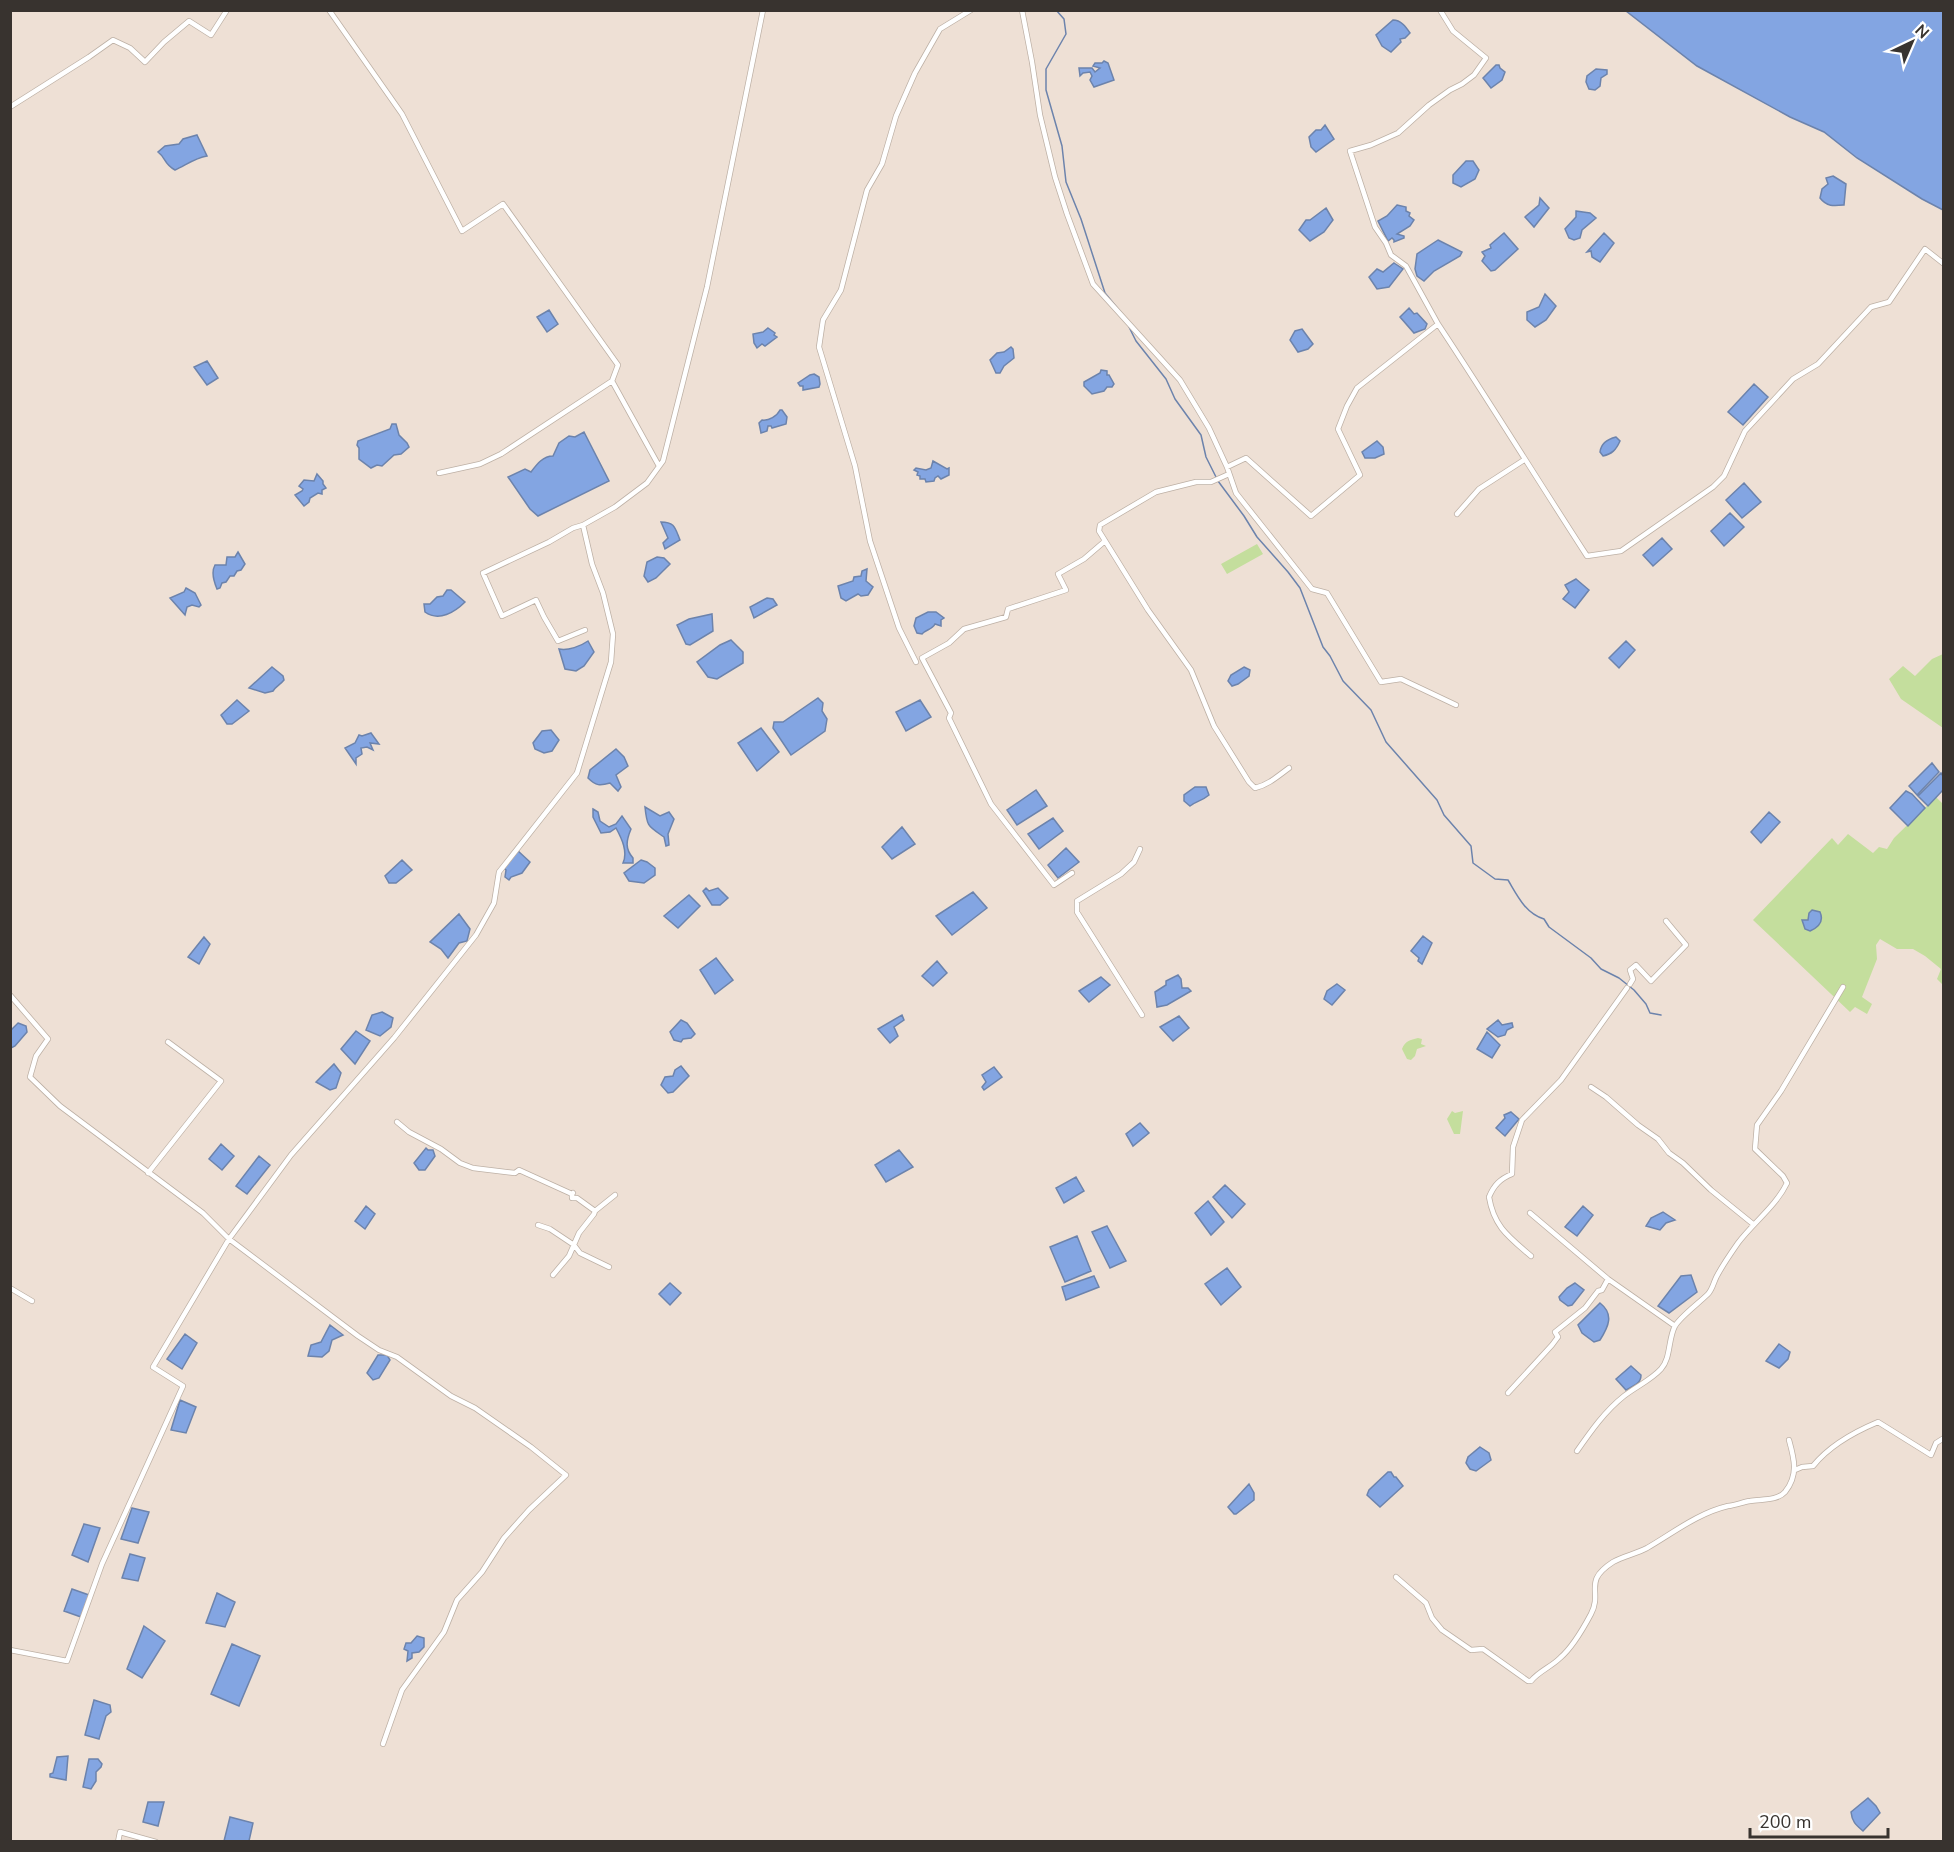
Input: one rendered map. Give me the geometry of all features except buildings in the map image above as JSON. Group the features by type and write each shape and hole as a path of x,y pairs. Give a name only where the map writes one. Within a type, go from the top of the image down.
{"street":[{"path":"10,107 112,40 130,48 145,62 189,21 211,35 227,10"},
{"path":"329,10 402,114 462,231 503,204 618,365 612,381 501,454 480,464 439,473"},
{"path":"585,630 558,641 536,600 502,616 483,573 615,507 646,483 663,461 706,287 763,10"},
{"path":"916,662 899,628 870,541 855,466 819,347 823,320 841,290 867,190 882,164 896,116 915,73 939,29 971,10"},
{"path":"1022,10 1040,115 1055,177 1093,284 1180,380 1209,428 1236,493 1312,589 1327,593 1380,682 1401,679 1456,705"},
{"path":"1440,10 1453,32 1486,58 1468,80 1429,105 1398,132 1371,145 1350,151 1375,227 1391,255 1406,266 1438,324 1488,403 1502,420 1524,460 1587,556 1621,551 1713,487 1724,476 1745,431 1793,379 1818,364 1871,307 1889,302 1925,249 1944,264"},
{"path":"1227,467 1246,458 1311,516 1360,475 1338,429 1357,388 1438,324"},
{"path":"612,381 659,466"},
{"path":"1457,514 1479,489 1524,460"},
{"path":"1229,474 1211,482 1196,482 1155,492 1100,525 1099,531 1148,610 1191,670 1214,726 1249,782 1258,788 1289,768"},
{"path":"10,1650 67,1661 102,1564 183,1386 153,1367 186,1315 229,1239 291,1155 394,1038 476,935 494,903 499,872 577,773 611,662 613,634 583,525"},
{"path":"1072,873 1054,885 992,804 949,718 951,713 922,658 949,643 964,629 1006,617 1008,609 1066,590 1058,574 1084,559 1105,541"},
{"path":"1140,849 1134,862 1121,874 1077,901 1077,912 1142,1014"},
{"path":"1531,1256 1503,1233 1493,1214 1489,1197 1493,1188 1502,1179 1512,1174 1511,1157 1514,1139 1522,1120 1561,1080 1629,986 1633,979 1630,970 1636,965 1651,981 1686,945 1666,921"},
{"path":"1577,1451 1611,1406 1652,1379 1655,1373 1662,1369 1675,1326 1710,1292 1716,1276 1753,1224 1782,1193 1787,1183 1783,1176 1755,1149 1757,1125 1781,1091 1843,987"},
{"path":"10,995 48,1039 36,1056 30,1079 60,1106 203,1213 229,1239 370,1344 390,1356 397,1357 451,1396 475,1408 566,1475 529,1510 504,1538 482,1572 457,1600 444,1632 402,1690 383,1744"},
{"path":"148,1173 221,1081 168,1042"},
{"path":"1591,1087 1658,1139 1668,1153 1683,1163 1711,1190 1753,1224"},
{"path":"397,1122 409,1132 441,1149 460,1163 473,1168 515,1173 519,1170 572,1194 572,1198 577,1198 595,1211"},
{"path":"553,1275 569,1256 579,1233 595,1211 615,1195"},
{"path":"1530,1213 1608,1279 1675,1326"},
{"path":"538,1225 550,1229 574,1245 580,1253 609,1267"},
{"path":"1508,1393 1558,1337 1555,1332 1585,1308 1598,1291 1602,1290 1608,1279"},
{"path":"10,1288 32,1301"},
{"path":"1396,1577 1425,1603 1432,1618 1442,1630 1471,1650 1482,1649 1531,1681 1565,1653 1596,1603 1594,1585 1596,1580 1608,1567 1621,1558 1646,1549 1673,1531 1710,1512 1749,1501 1779,1496 1785,1492 1796,1470 1813,1466 1827,1451 1840,1442 1878,1422 1931,1455 1936,1443 1944,1438"},
{"path":"1790,1440 1796,1470"},
{"path":"118,1842 120,1832 156,1842"}],"green space":[{"path":"1257,544 1263,554 1227,574 1221,564"},
{"path":"1943,654 1943,728 1901,699 1889,679 1903,666 1915,676 1932,659"},
{"path":"1936,797 1943,804 1943,985 1937,979 1941,969 1925,956 1913,949 1897,949 1880,939 1876,945 1877,959 1862,997 1872,1004 1867,1014 1855,1007 1850,1012 1753,920 1832,838 1838,845 1848,834 1873,853 1879,847 1887,849 1894,838"},
{"path":"1422,1039 1421,1044 1426,1046 1417,1049 1411,1060 1407,1059 1402,1049 1403,1046 1408,1041"},
{"path":"1452,1111 1455,1113 1463,1111 1460,1134 1454,1134 1447,1119"}],"water":[{"path":"1626,11 1943,11 1943,210 1857,158 1824,132 1790,117 1697,66"},
{"path":"1393,20 1405,26 1410,33 1400,39 1401,42 1391,52 1382,46 1376,35"},
{"path":"1104,61 1108,63 1114,80 1094,87 1090,80 1092,76 1090,72 1080,76 1079,68 1092,68 1095,72 1100,68 1093,66 1095,63"},
{"path":"1496,65 1499,65 1505,72 1502,80 1491,88 1483,78"},
{"path":"1596,69 1607,70 1607,74 1601,78 1600,86 1595,90 1589,89 1586,82 1587,76"},
{"path":"1325,125 1334,139 1316,152 1311,147 1309,137"},
{"path":"197,135 207,156 175,170 158,152 165,146 179,144 183,139"},
{"path":"1466,161 1473,161 1479,170 1475,179 1461,187 1453,183 1453,175"},
{"path":"1833,176 1846,184 1844,205 1834,206 1820,198 1822,189 1828,184 1826,178"},
{"path":"1540,198 1549,208 1534,227 1525,217 1539,205"},
{"path":"1397,205 1406,207 1406,211 1410,213 1409,216 1414,220 1410,226 1397,234 1404,238 1394,242 1392,238 1388,241 1378,221 1387,216"},
{"path":"1326,208 1333,220 1324,232 1310,241 1299,230 1306,220 1310,220"},
{"path":"1576,211 1590,213 1596,218 1582,230 1580,238 1574,240 1569,238 1565,229 1576,217"},
{"path":"1504,233 1518,249 1491,271 1482,261 1485,256 1482,252 1491,248 1490,245"},
{"path":"1604,233 1614,243 1600,262 1592,257 1591,251 1587,252"},
{"path":"1438,240 1462,252 1460,256 1434,271 1424,281 1417,276 1415,269 1417,254"},
{"path":"1394,263 1403,269 1389,287 1377,289 1369,277 1377,269 1383,272"},
{"path":"1545,294 1556,306 1546,320 1535,327 1527,320 1527,312 1539,307"},
{"path":"1409,308 1427,324 1425,329 1414,333 1400,317"},
{"path":"549,310 558,324 547,332 537,317"},
{"path":"768,328 777,337 765,346 762,344 757,348 753,334 763,332"},
{"path":"1302,329 1313,344 1308,349 1298,352 1290,340 1295,331"},
{"path":"1011,347 1014,358 1004,366 1000,373 996,373 990,360 997,353 1004,352"},
{"path":"207,361 218,378 207,385 194,367"},
{"path":"1101,370 1107,371 1107,375 1114,384 1104,391 1092,394 1084,386 1084,382 1100,373"},
{"path":"814,374 819,377 819,387 803,390 803,386 798,383"},
{"path":"1754,384 1768,397 1743,425 1728,412"},
{"path":"780,410 787,417 786,424 772,428 768,426 767,431 761,433 759,423 772,418"},
{"path":"392,424 396,424 399,435 409,447 401,454 394,455 382,466 377,465 371,468 359,459 358,441 390,429"},
{"path":"584,432 609,481 538,516 530,509 508,477 525,469 531,472 543,459 553,456 559,443 569,436 575,437"},
{"path":"1616,437 1620,441 1617,447 1611,453 1603,456 1600,452 1603,444"},
{"path":"1377,441 1383,447 1384,454 1375,458 1365,458 1362,452"},
{"path":"933,461 949,468 949,475 941,479 938,476 934,481 926,482 925,479 920,479 918,472 914,470 931,468"},
{"path":"317,474 326,488 322,490 322,494 318,493 310,498 304,506 295,495 302,491 303,489 299,486 304,480 314,481"},
{"path":"1744,483 1761,502 1742,518 1726,500"},
{"path":"1730,513 1744,527 1724,546 1711,531"},
{"path":"661,522 672,525 680,540 665,549 663,543 668,538"},
{"path":"1662,538 1672,549 1653,566 1643,555"},
{"path":"238,552 245,564 241,570 237,571 234,576 230,576 217,589 213,574 215,565 226,565 227,557 235,557"},
{"path":"657,557 664,558 670,564 656,578 648,582 644,576 647,562"},
{"path":"867,569 866,581 873,587 868,595 858,594 846,601 841,598 838,586 853,581 854,577 861,576 862,571"},
{"path":"1576,579 1589,590 1575,608 1563,599 1569,592 1565,585"},
{"path":"186,588 195,593 201,605 187,607 185,615 170,598 184,592"},
{"path":"447,590 451,590 465,602 452,612 441,616 425,612 424,604 430,604 437,597 443,596"},
{"path":"767,598 773,599 777,605 754,618 750,607"},
{"path":"928,612 936,612 944,618 941,620 941,626 935,624 922,634 917,633 914,626 916,618"},
{"path":"712,614 713,631 690,645 686,644 677,625 689,619"},
{"path":"731,640 743,652 743,663 717,679 708,677 697,662"},
{"path":"588,641 594,652 584,666 576,671 565,669 559,649 574,648"},
{"path":"1626,641 1635,650 1619,668 1609,658"},
{"path":"272,667 283,676 284,680 273,691 265,693 249,688"},
{"path":"1244,667 1250,670 1249,676 1232,686 1228,681 1231,675"},
{"path":"818,698 823,703 822,711 827,719 825,731 791,755 773,728 774,722 783,722"},
{"path":"237,700 249,711 232,724 227,724 221,715"},
{"path":"920,700 931,717 906,731 896,712"},
{"path":"761,728 779,752 757,771 738,743"},
{"path":"551,730 559,740 552,751 544,753 535,749 533,743 542,731"},
{"path":"371,733 379,744 370,743 373,750 367,747 361,748 362,754 356,758 356,764 345,748 355,743 359,735"},
{"path":"616,749 624,757 628,766 616,775 621,787 618,791 610,783 598,785 588,778 590,770"},
{"path":"1932,763 1939,772 1917,795 1909,786"},
{"path":"1941,773 1943,790 1928,806 1918,796"},
{"path":"1195,787 1206,787 1209,795 1190,806 1184,801 1184,795"},
{"path":"1036,790 1047,806 1017,825 1007,810"},
{"path":"1906,791 1925,808 1908,826 1890,808"},
{"path":"645,807 660,816 669,812 674,819 668,834 669,845 666,846 664,837 649,825"},
{"path":"593,809 598,812 600,821 609,827 616,824 622,816 631,829 627,845 633,863 623,863 625,850 616,828 610,832 601,833 593,817"},
{"path":"1769,812 1780,822 1761,843 1751,832"},
{"path":"1053,818 1063,831 1039,849 1028,834"},
{"path":"902,827 915,844 892,859 882,847"},
{"path":"1066,848 1079,862 1058,878 1048,865"},
{"path":"517,850 530,862 522,873 509,880 505,877 506,870 503,867"},
{"path":"402,860 412,870 396,883 389,883 385,876"},
{"path":"641,860 655,868 655,875 644,883 629,881 624,873"},
{"path":"706,888 709,891 718,888 728,898 720,905 712,905 703,891"},
{"path":"973,892 987,908 952,935 936,916"},
{"path":"689,895 700,906 678,928 664,916"},
{"path":"1812,910 1820,912 1821,921 1810,931 1805,929 1802,920 1808,920"},
{"path":"459,914 470,929 467,941 459,943 448,958 441,949 430,942"},
{"path":"1423,936 1432,943 1422,964 1411,951"},
{"path":"204,937 210,944 199,964 188,957"},
{"path":"716,958 733,980 715,994 700,970"},
{"path":"937,961 947,973 933,986 922,976"},
{"path":"1178,975 1182,988 1188,988 1191,991 1167,1005 1157,1007 1155,992 1166,985 1166,981"},
{"path":"1101,977 1110,985 1089,1002 1079,991"},
{"path":"1337,984 1345,990 1332,1005 1324,999 1327,991"},
{"path":"382,1012 393,1018 391,1027 380,1036 366,1030 372,1015"},
{"path":"902,1015 904,1020 894,1027 898,1036 890,1043 878,1029"},
{"path":"1179,1016 1189,1028 1173,1041 1160,1027"},
{"path":"681,1020 687,1023 695,1034 681,1042 674,1040 670,1032"},
{"path":"1498,1020 1502,1025 1512,1023 1513,1027 1507,1030 1505,1035 1498,1037 1487,1029"},
{"path":"18,1023 26,1026 27,1032 11,1048 11,1030"},
{"path":"356,1031 370,1041 355,1064 341,1049"},
{"path":"1487,1032 1500,1045 1492,1058 1477,1049"},
{"path":"334,1064 341,1073 336,1088 330,1090 316,1082"},
{"path":"681,1066 689,1076 673,1092 668,1093 661,1085 665,1077 673,1076 675,1070"},
{"path":"994,1067 1002,1077 984,1090 982,1087 986,1082 982,1075"},
{"path":"1511,1112 1519,1119 1505,1136 1496,1128 1505,1118 1504,1115"},
{"path":"1140,1123 1149,1133 1133,1146 1126,1134"},
{"path":"221,1144 234,1156 222,1170 209,1159"},
{"path":"426,1148 433,1150 435,1156 425,1170 419,1170 414,1163"},
{"path":"899,1150 913,1167 886,1182 875,1165"},
{"path":"259,1156 270,1165 247,1194 236,1186"},
{"path":"1076,1177 1084,1191 1064,1203 1056,1188"},
{"path":"1225,1185 1245,1204 1232,1218 1213,1197"},
{"path":"1208,1201 1224,1222 1211,1235 1195,1213"},
{"path":"366,1206 375,1214 365,1229 355,1221"},
{"path":"1583,1206 1593,1215 1577,1236 1565,1227"},
{"path":"1663,1212 1675,1220 1666,1223 1660,1230 1646,1226 1651,1218"},
{"path":"1107,1226 1126,1261 1110,1268 1092,1232"},
{"path":"1077,1236 1091,1271 1065,1282 1050,1247"},
{"path":"1227,1268 1241,1287 1221,1305 1205,1284"},
{"path":"1691,1275 1697,1292 1669,1313 1658,1306 1681,1276"},
{"path":"1094,1276 1099,1287 1066,1300 1062,1287"},
{"path":"670,1283 681,1293 670,1305 659,1294"},
{"path":"1575,1283 1584,1290 1572,1305 1568,1306 1559,1297"},
{"path":"1600,1303 1607,1311 1609,1320 1600,1340 1594,1342 1582,1333 1578,1325"},
{"path":"330,1325 343,1335 332,1340 329,1351 322,1357 308,1356 311,1345 321,1342"},
{"path":"185,1334 197,1343 182,1369 167,1359"},
{"path":"1779,1344 1790,1352 1788,1359 1779,1368 1766,1361"},
{"path":"378,1355 387,1355 390,1360 379,1378 373,1380 367,1373"},
{"path":"1631,1366 1641,1375 1641,1378 1626,1390 1616,1379"},
{"path":"180,1400 196,1407 186,1433 171,1430"},
{"path":"1480,1447 1489,1453 1491,1460 1476,1471 1470,1469 1466,1463 1468,1457"},
{"path":"1388,1472 1391,1472 1403,1486 1380,1507 1367,1495 1369,1490"},
{"path":"1249,1484 1254,1493 1254,1500 1234,1514 1228,1507"},
{"path":"132,1508 149,1512 138,1543 121,1539"},
{"path":"84,1524 100,1528 88,1562 72,1555"},
{"path":"130,1554 145,1558 138,1581 122,1578"},
{"path":"72,1589 89,1595 81,1617 64,1611"},
{"path":"217,1593 235,1602 225,1627 206,1623"},
{"path":"144,1626 165,1641 142,1678 127,1669"},
{"path":"417,1636 424,1638 424,1647 419,1652 412,1653 412,1658 407,1661 408,1651 404,1649 406,1643 411,1643"},
{"path":"232,1644 260,1656 239,1706 211,1694"},
{"path":"94,1700 110,1705 111,1712 106,1716 99,1739 85,1735"},
{"path":"68,1756 66,1780 50,1777 57,1757"},
{"path":"89,1759 98,1759 102,1764 96,1772 96,1781 91,1789 83,1787"},
{"path":"1868,1798 1880,1813 1863,1831 1855,1823 1851,1812"},
{"path":"148,1802 164,1802 158,1826 143,1822"},
{"path":"230,1817 253,1823 249,1841 224,1841"}],"waterway":[{"path":"1056,10 1064,19 1066,34 1046,69 1046,90 1062,146 1066,182 1081,219 1105,293 1123,315"},
{"path":"1129,327 1136,341 1166,379 1175,399 1201,435 1206,457 1216,477"},
{"path":"1218,481 1257,537 1300,588 1323,647 1343,681 1371,710 1386,742 1437,800 1444,815 1471,846 1473,863 1495,879 1508,880 1522,903 1532,912 1544,919 1549,927 1591,958 1601,969 1619,978 1634,990 1646,1004 1650,1013 1661,1015"}]}
